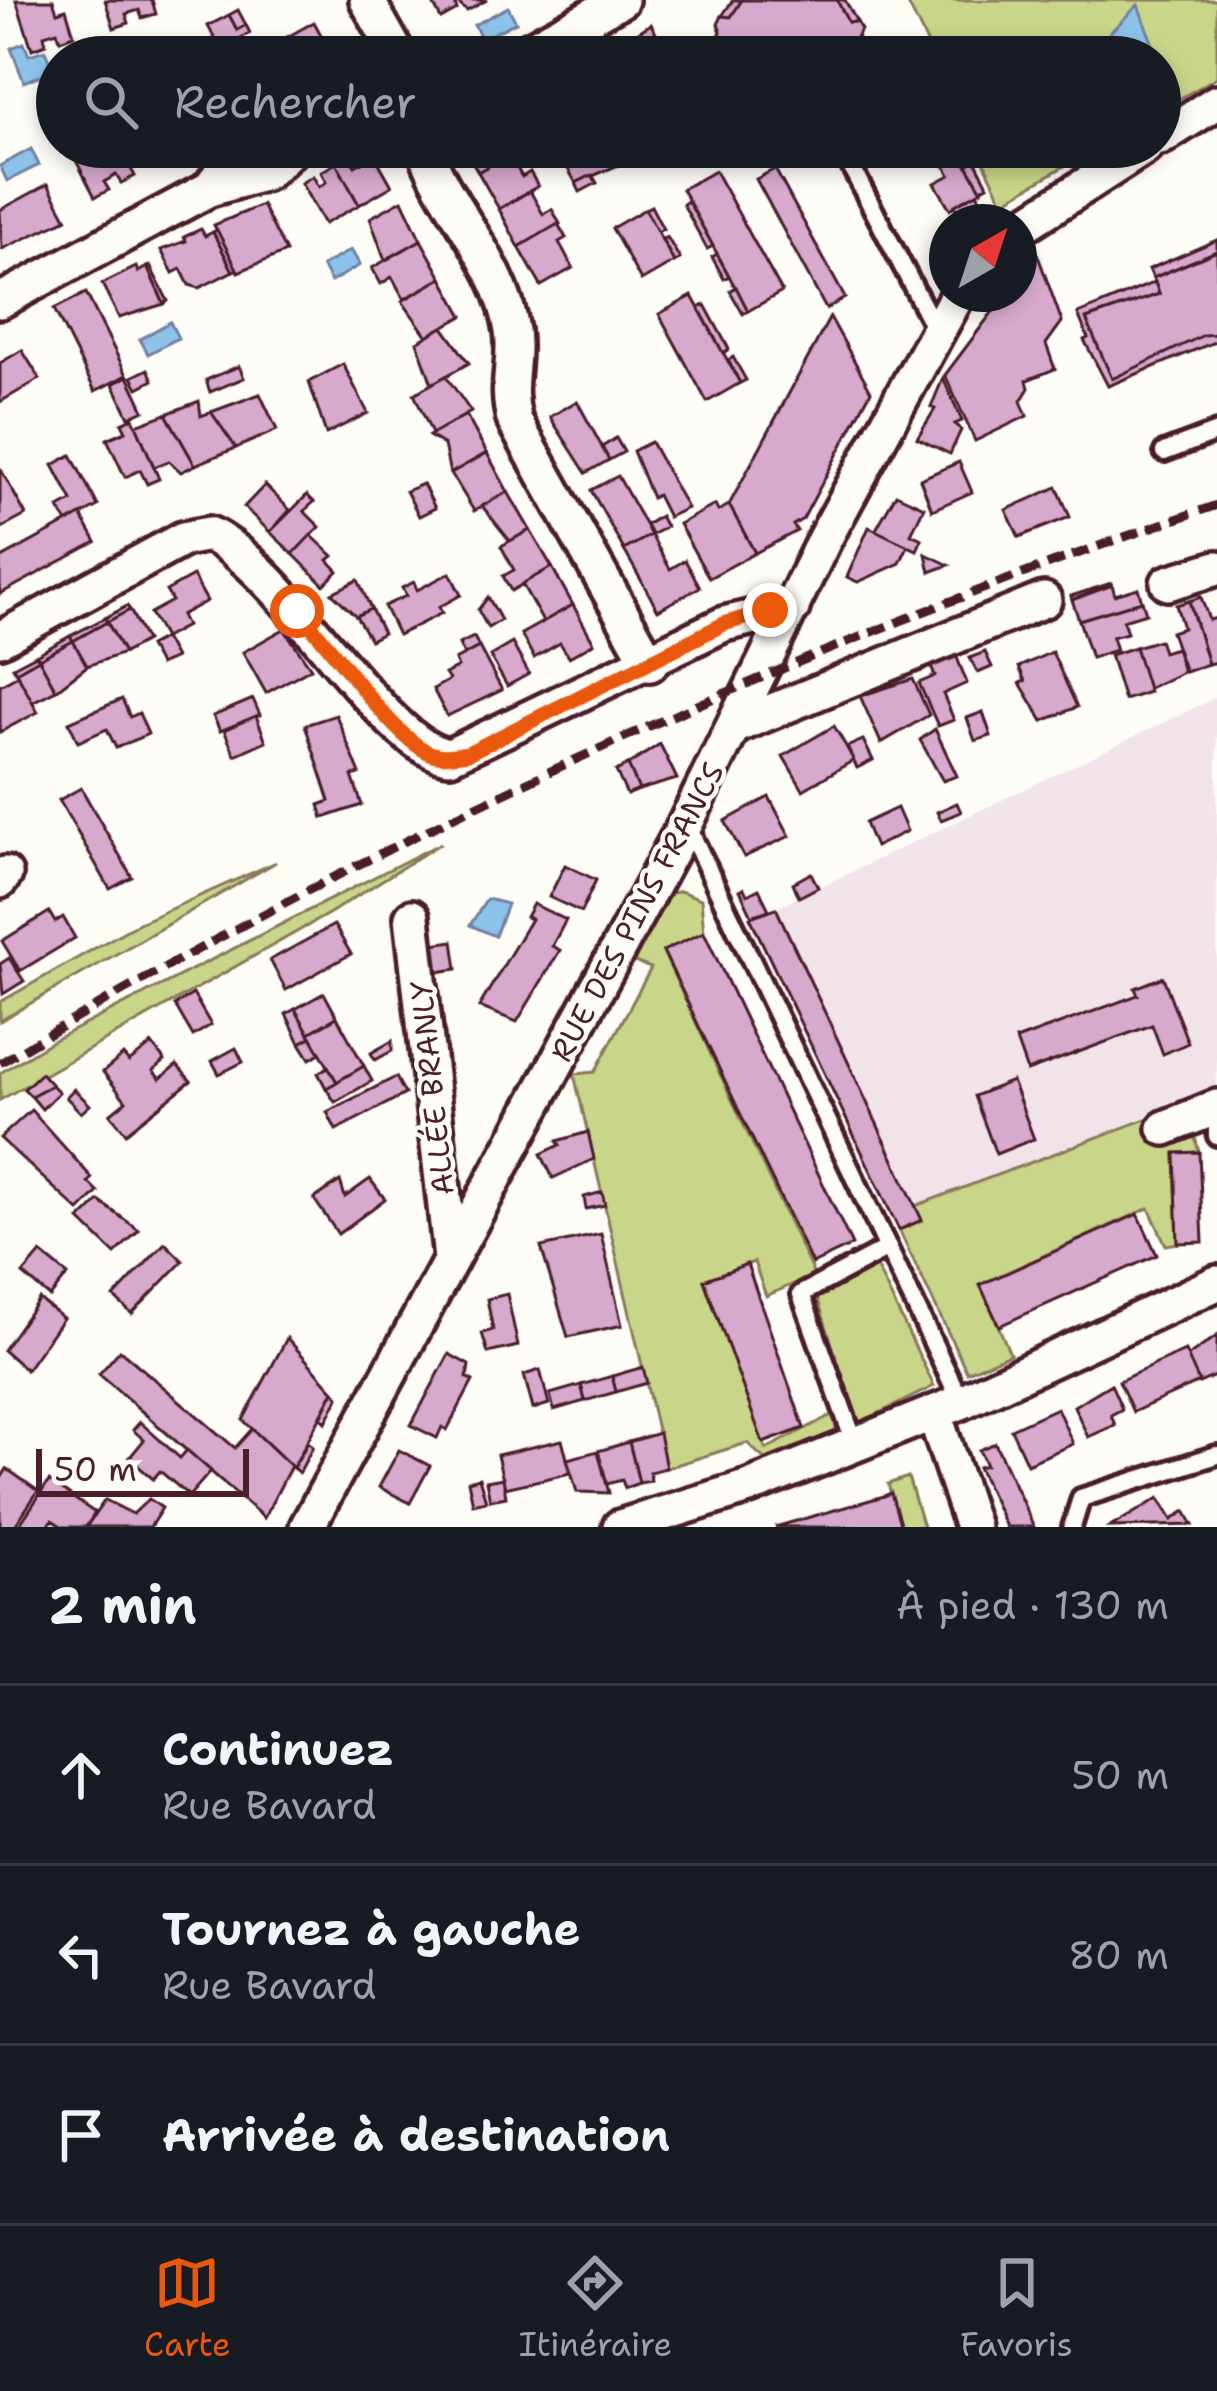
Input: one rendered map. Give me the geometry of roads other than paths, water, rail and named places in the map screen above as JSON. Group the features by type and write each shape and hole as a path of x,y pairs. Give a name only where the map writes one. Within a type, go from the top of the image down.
{"street":[{"path":"367,0 387,36"},
{"path":"555,36 621,0"},
{"path":"1181,127 1215,108"},
{"path":"208,189 224,168"},
{"path":"0,301 208,189 271,168"},
{"path":"435,168 502,299 512,332 506,394 515,422 650,664"},
{"path":"1037,216 1112,168"},
{"name":"RUE DES PINS FRANCS","path":"307,1527 686,823 946,312"},
{"path":"0,639 183,539 209,534 239,553 317,630 405,735 435,755 468,753 724,624 792,608"},
{"path":"1168,583 1217,568"},
{"path":"736,726 1044,599"},
{"name":"ALLÉE BRANLY","path":"412,917 451,1259"},
{"path":"1165,1128 1217,1107"},
{"path":"620,1527 749,1487 948,1407 1217,1283"},
{"path":"948,1407 972,1527"}],"lane":[{"path":"852,168 935,329"},
{"path":"1164,452 1217,432"},
{"path":"686,823 888,1248 948,1407"},
{"path":"1216,1126 1217,1136"},
{"path":"855,1444 801,1294 888,1248"},
{"path":"1072,1527 1081,1498 1217,1455"}],"water":[{"path":"1138,5 1150,36 1106,36"},
{"path":"508,7 516,22 488,36 480,36 474,25"},
{"path":"24,43 29,55 36,53 36,77 24,82 11,48"},
{"path":"31,149 36,159 36,166 7,181 0,166"},
{"path":"351,250 360,265 331,282 322,266"},
{"path":"170,322 178,338 148,354 140,339"},
{"path":"487,899 507,904 495,936 470,925"}],"railway":[{"path":"0,1063 292,899 594,751 902,620 1217,505"}]}
